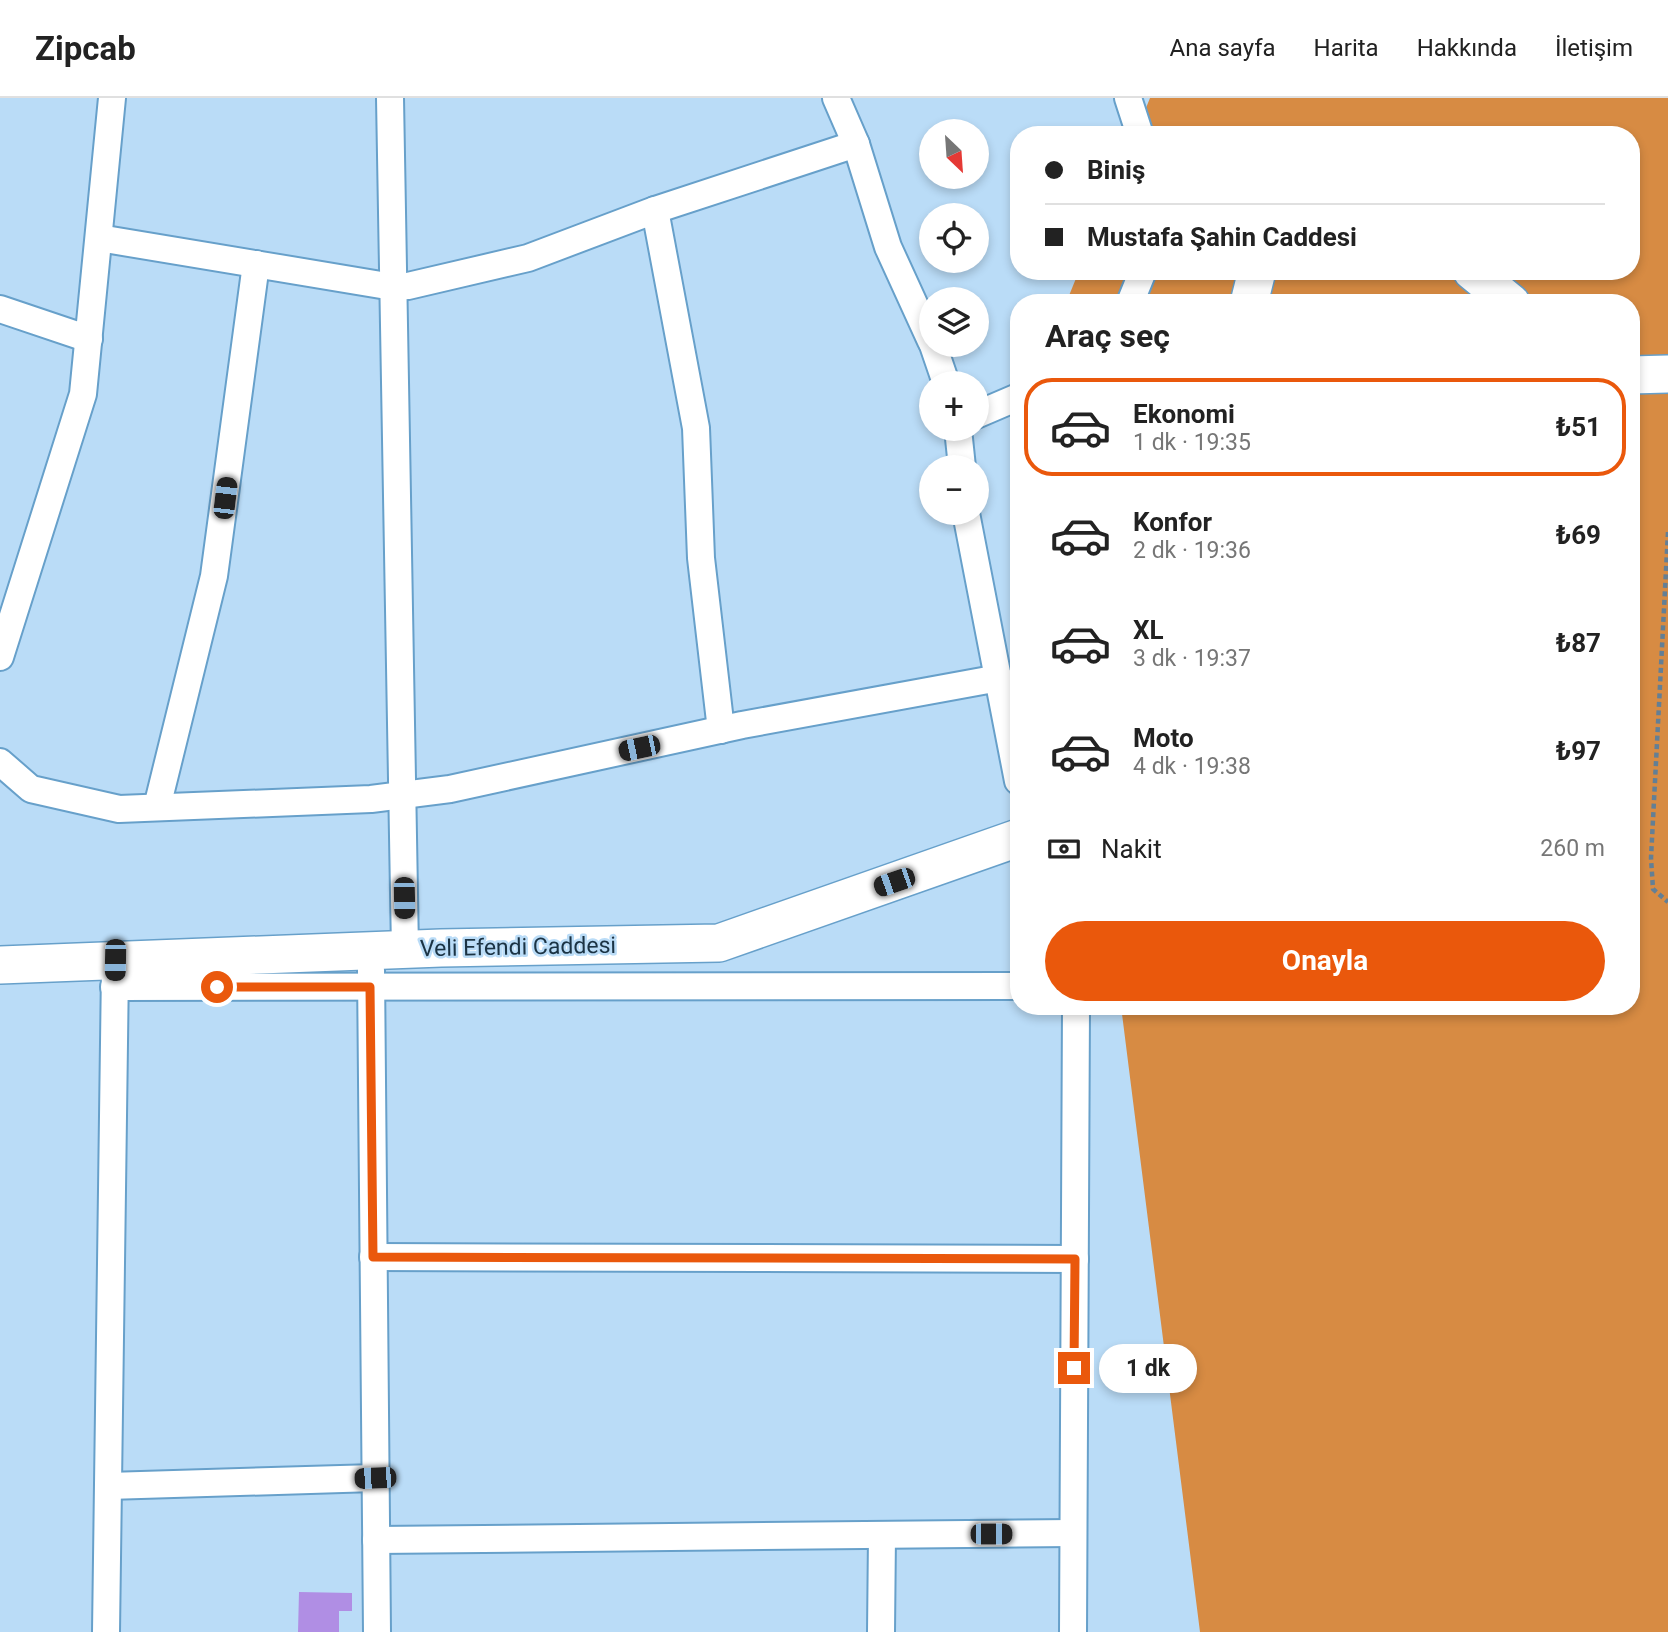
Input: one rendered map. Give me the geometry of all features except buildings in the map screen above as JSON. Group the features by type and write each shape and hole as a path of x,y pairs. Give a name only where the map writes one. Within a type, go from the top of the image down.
{"street":[{"path":"0,657 83,394 112,98"},
{"path":"377,1632 370,987 389,950 402,795 390,98"},
{"path":"836,98 856,144 888,247 919,315"},
{"path":"1128,98 1137,126"},
{"path":"99,238 393,287 408,286 527,257 655,210 856,144"},
{"path":"655,210 696,428 701,558 721,730"},
{"path":"157,807 214,576 256,264"},
{"path":"1483,280 1500,294"},
{"path":"0,309 89,339"},
{"path":"1640,375 1668,374"},
{"path":"989,409 1010,400"},
{"path":"968,525 1010,738"},
{"path":"0,762 31,789 119,809 357,800 450,789 721,730 999,678"},
{"name":"Veli Efendi Caddesi","path":"0,965 115,974 389,950 719,943 1010,841"},
{"path":"106,1632 115,974 370,987 1010,986"},
{"path":"1073,1632 1076,1015"},
{"path":"373,1257 1075,1259"},
{"path":"108,1486 375,1478"},
{"path":"376,1540 1073,1534"},
{"path":"881,1632 882,1535"}],"path":[{"path":"1668,532 1651,858 1653,888 1668,902"}],"shaded area":[{"path":"1150,98 1668,98 1668,1632 1200,1632 1122,1015 1640,1015 1640,294 1070,294 1075,280 1640,280 1640,126 1139,126"}],"route":[{"path":"217,987 370,987 373,1257 1075,1259 1074,1368"}]}
